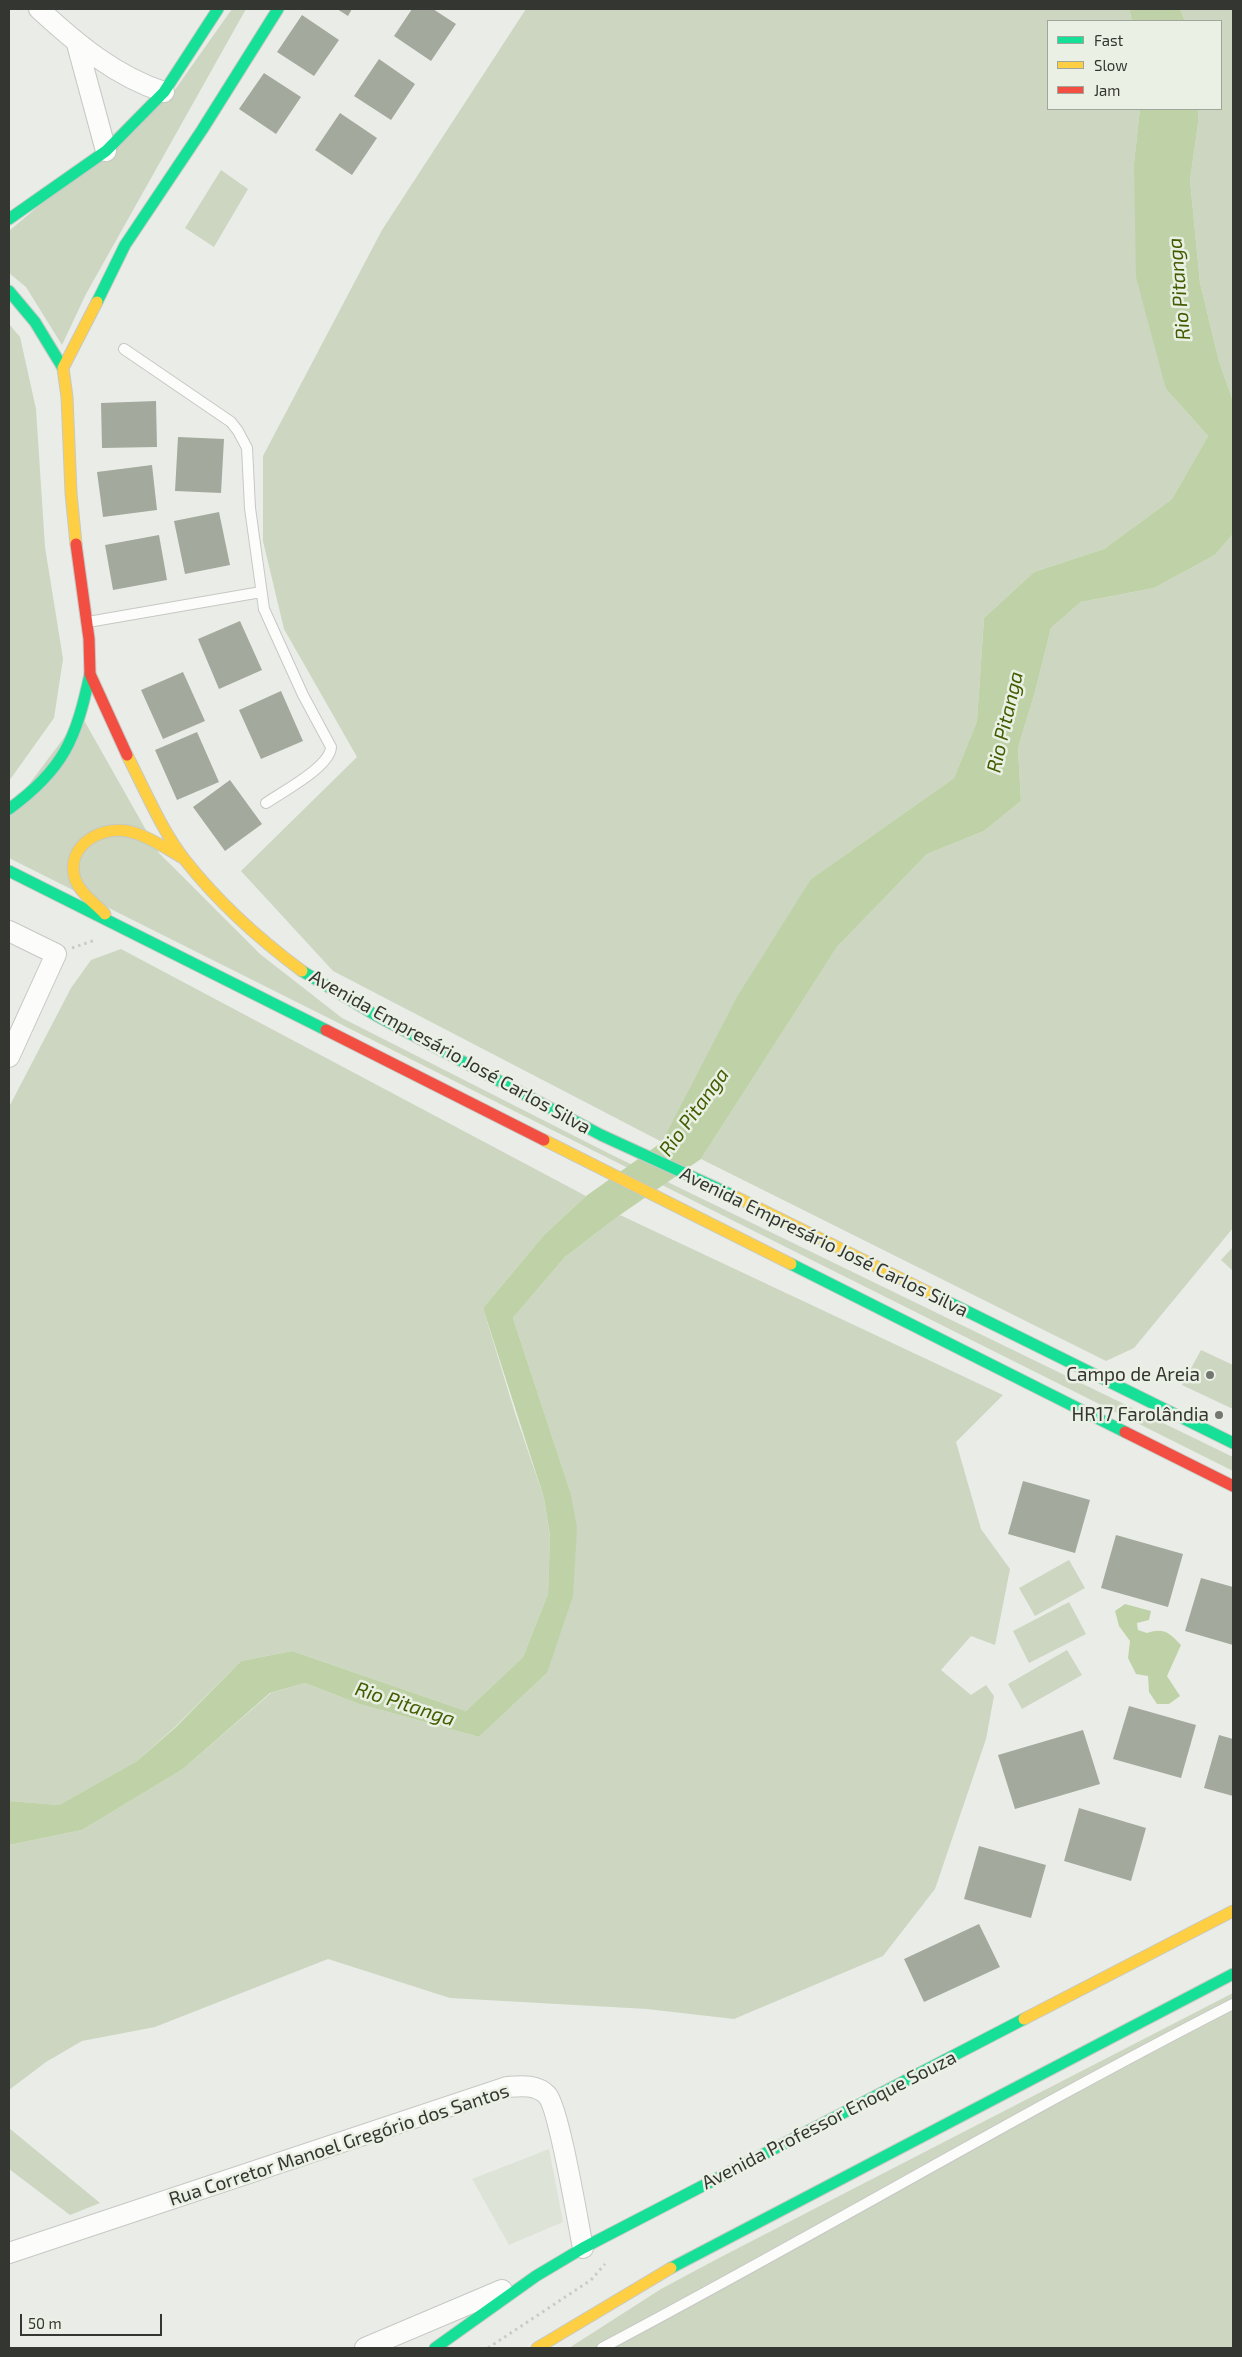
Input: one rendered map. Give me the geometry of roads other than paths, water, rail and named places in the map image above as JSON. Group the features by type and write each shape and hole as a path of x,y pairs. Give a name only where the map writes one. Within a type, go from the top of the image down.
{"main road":[{"path":"9,219 106,151 164,92 218,9"},
{"path":"9,291 18,308 63,368 125,245 202,130 278,9"},
{"name":"Avenida Empresário José Carlos Silva","path":"63,368 67,397 71,493 90,674 114,729 155,810 184,859 234,914 270,946 311,977 377,1016 601,1135 740,1200 1233,1443"},
{"path":"9,809 42,784 66,753 74,737 82,711 90,674"},
{"path":"119,927 86,893 74,875 74,860 80,847 93,835 111,829 128,831 184,859"},
{"name":"Avenida Empresário José Carlos Silva","path":"9,871 1233,1486"},
{"name":"Avenida Professor Enoque Souza","path":"435,2348 536,2276 583,2248 1233,1911"},
{"path":"537,2348 685,2260 1233,1974"}],"street":[{"path":"39,9 77,44 143,85 164,92"},
{"path":"77,44 106,151"},
{"path":"9,931 56,954 9,1057"},
{"name":"Rua Corretor Manoel Gregório dos Santos","path":"9,2254 507,2087 523,2086 540,2090 549,2097 558,2124 583,2248"},
{"path":"365,2348 536,2276"}],"lane":[{"path":"124,349 231,422 242,437 246,448 250,508 264,609 303,695 331,747 330,756 319,767 266,803"},
{"path":"86,622 262,592"},
{"path":"602,2348 724,2284 1120,2062 1233,2004"}],"water":[{"path":"1129,9 1180,9 1185,20 1132,20"},
{"name":"Rio Pitanga","path":"1140,110 1198,110 1198,124 1190,180 1200,283 1219,361 1233,401 1233,534 1215,555 1154,588 1081,602 1051,628 1035,692 1018,748 1021,801 984,831 927,854 837,947 701,1159 620,1215 565,1257 513,1318 570,1491 577,1528 573,1596 547,1673 479,1737 359,1704 305,1683 270,1693 183,1769 82,1830 9,1845 9,1801 59,1805 137,1761 176,1727 241,1661 292,1651 466,1711 523,1657 548,1594 550,1536 544,1498 483,1308 544,1235 586,1196 662,1142 737,997 811,879 954,778 977,721 984,618 1034,572 1104,549 1172,499 1208,436 1166,389 1136,277 1134,163"},
{"path":"1125,1604 1151,1611 1149,1620 1137,1623 1138,1630 1147,1633 1153,1631 1166,1632 1181,1645 1167,1676 1180,1696 1169,1704 1157,1704 1149,1692 1148,1676 1136,1674 1128,1658 1130,1641 1119,1626 1115,1611"}],"place":[{"name":"Campo de Areia","path":"1210,1375"},
{"name":"HR17 Farolândia","path":"1219,1415"}]}
